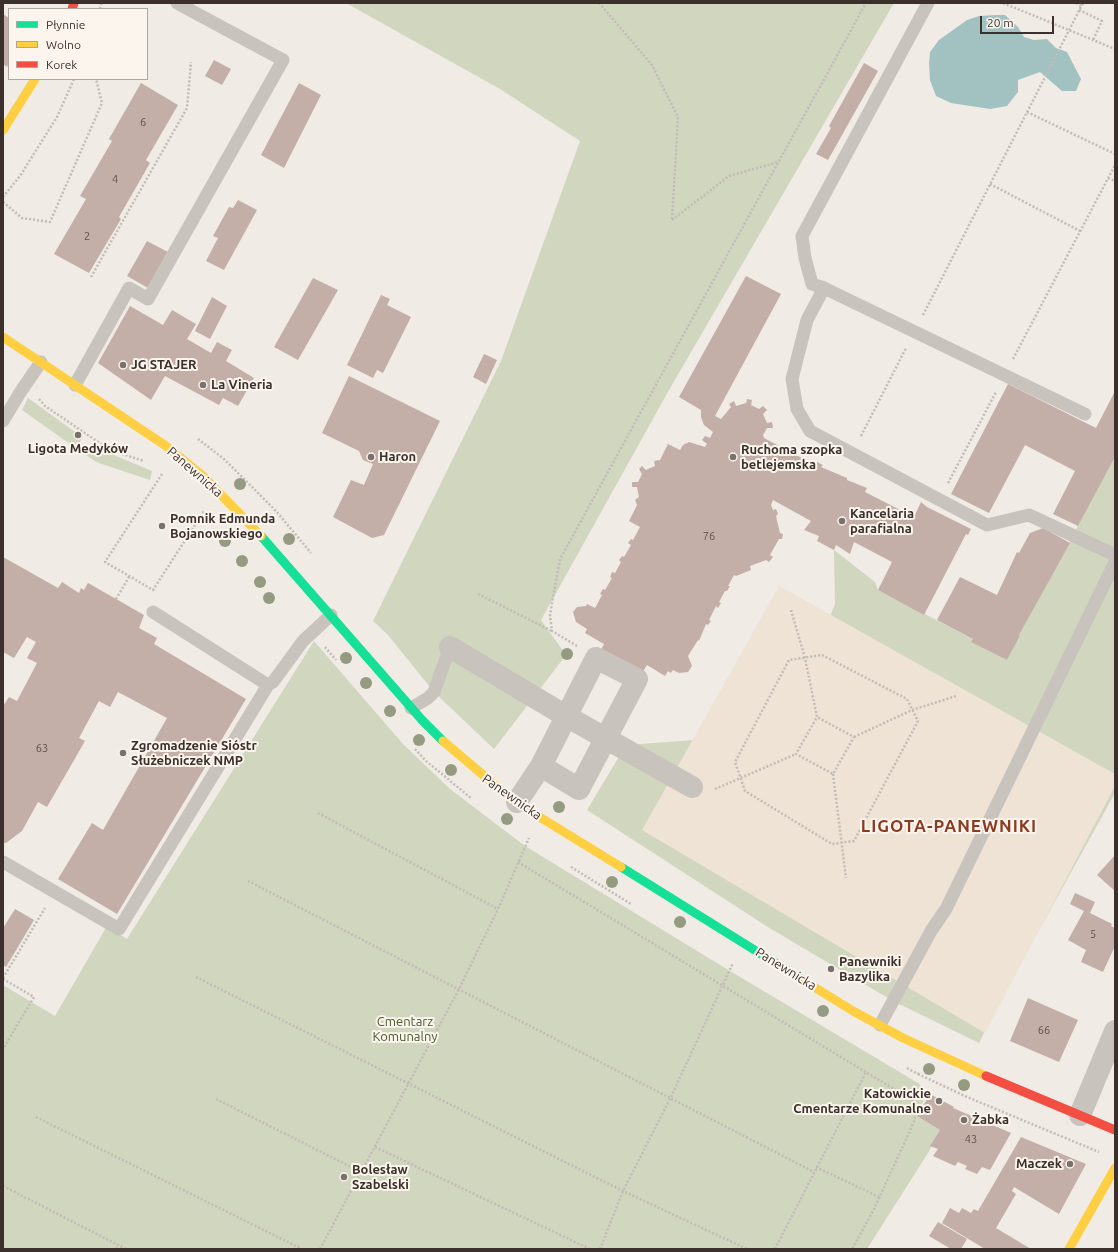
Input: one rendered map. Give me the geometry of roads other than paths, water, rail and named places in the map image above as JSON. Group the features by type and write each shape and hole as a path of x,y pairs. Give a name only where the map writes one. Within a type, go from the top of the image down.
{"street":[{"path":"3,130 34,80"},
{"name":"Panewnicka","path":"3,337 166,446 203,476 274,549 411,708 459,756 517,802 835,1000 880,1025 971,1070 1115,1130"},
{"path":"450,647 566,716 701,789"},
{"path":"517,802 540,766 596,658 637,679 579,789 540,766"},
{"path":"1080,1115 1115,1031"},
{"path":"1069,1249 1115,1168"}],"lane":[{"path":"75,385 129,288 148,299 283,60 177,3"},
{"path":"928,3 802,236 805,258 812,284 824,288 1085,414"},
{"path":"824,288 806,320 792,379 797,409 810,431 987,525 1029,515 1115,555"},
{"path":"3,421 41,362"},
{"path":"880,1025 931,931 946,909 1115,562"},
{"path":"153,612 268,685"},
{"path":"3,862 119,929 268,685 273,682 303,641 332,615"},
{"path":"411,708 428,698 434,692 450,647"}],"water":[{"path":"1005,15 1018,27 1024,37 1034,40 1047,39 1056,48 1067,52 1081,79 1076,91 1062,91 1040,72 1018,80 1018,92 1007,106 990,109 951,103 936,96 930,80 930,52 939,40 967,20 979,16"}],"place":[{"name":"JG STAJER","path":"123,365"},
{"name":"La Vineria","path":"203,385"},
{"name":"Ligota Medyków","path":"78,435"},
{"name":"Haron","path":"371,457"},
{"name":"Ruchoma szopka betlejemska","path":"733,457"},
{"name":"Kancelaria parafialna","path":"842,521"},
{"name":"Pomnik Edmunda Bojanowskiego","path":"162,526"},
{"name":"Zgromadzenie Sióstr Służebniczek NMP","path":"123,753"},
{"name":"Panewniki Bazylika","path":"831,969"},
{"name":"Katowickie Cmentarze Komunalne","path":"939,1101"},
{"name":"Żabka","path":"964,1120"},
{"name":"Maczek","path":"1070,1164"},
{"name":"Bolesław Szabelski","path":"344,1177"}],"district":[{"name":"LIGOTA-PANEWNIKI","path":"949,826"}],"park label":[{"name":"Cmentarz Komunalny","path":"405,1030"}]}
